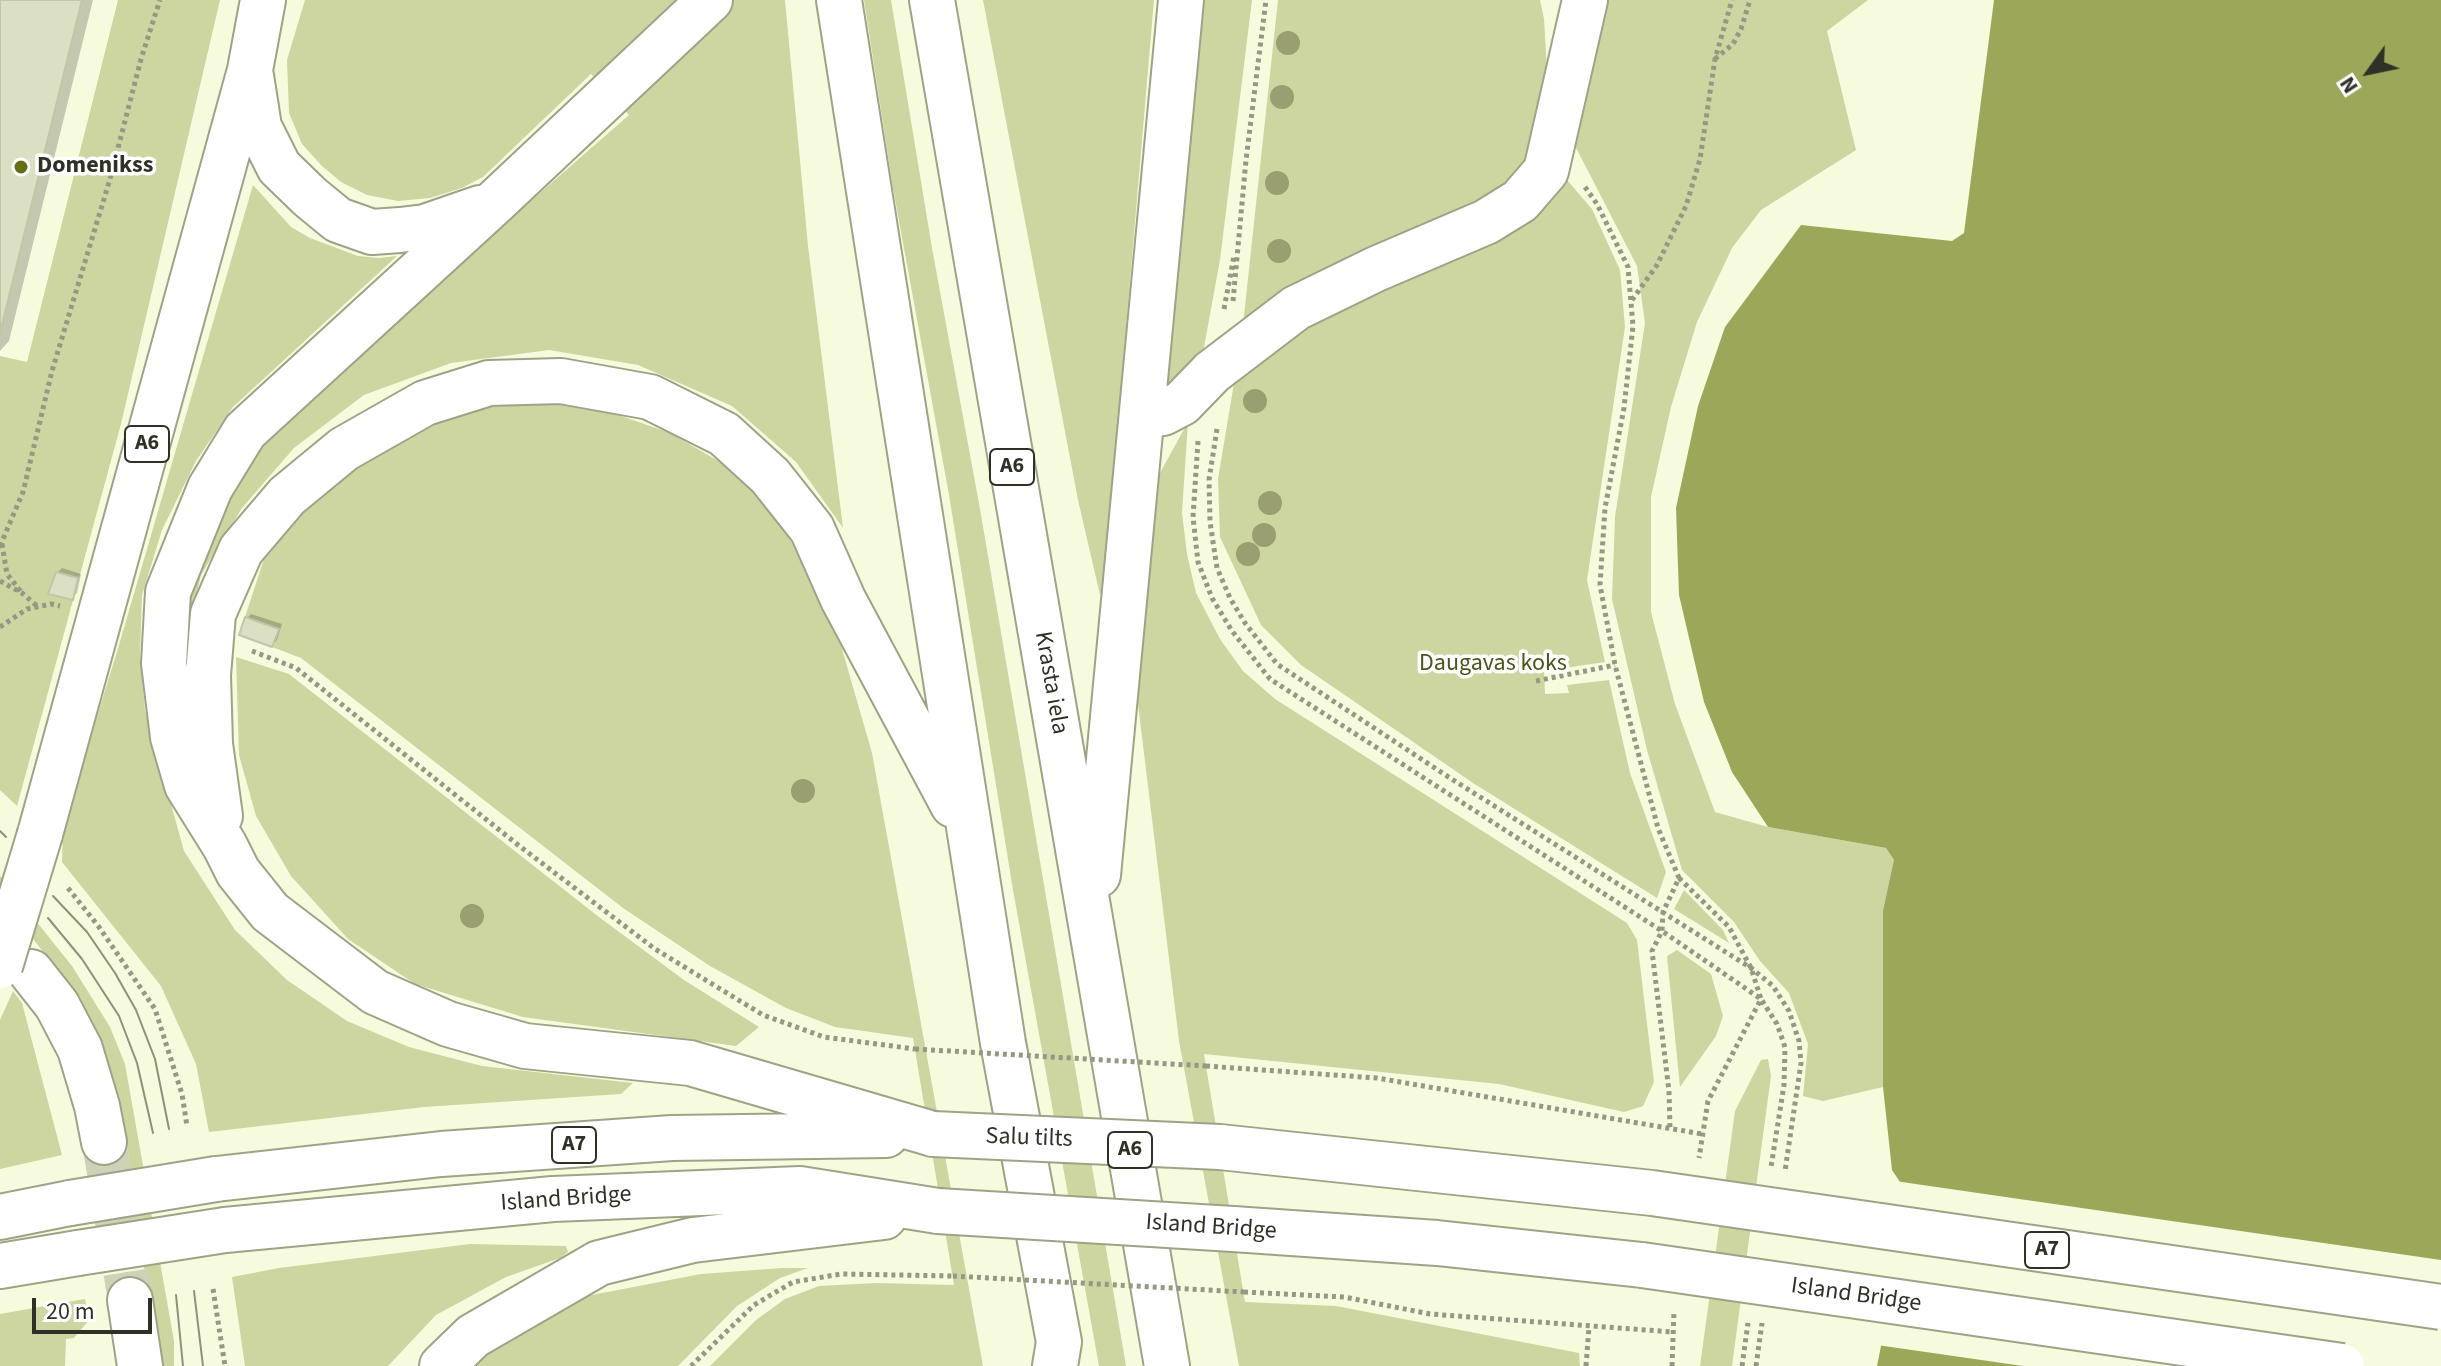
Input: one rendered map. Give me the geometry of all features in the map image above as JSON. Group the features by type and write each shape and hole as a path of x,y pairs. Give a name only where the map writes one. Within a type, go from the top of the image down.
{"main road":[{"name":"A6","path":"16,969 40,834 251,62 263,0"},
{"path":"274,0 251,62 259,127 279,167 310,197 338,220 372,232 425,227 494,203"},
{"path":"710,0 245,431 210,488 168,592 164,663 173,737 187,785 238,872 270,912 375,992 448,1024 525,1046 690,1063 933,1134"},
{"path":"839,0 969,836 1057,1354"},
{"name":"Krasta iela","path":"932,0 1167,1366"},
{"path":"1093,933 1181,0"},
{"path":"1143,415 1163,413 1182,403 1221,366 1296,308 1376,269 1486,222 1520,201 1546,171 1585,0"},
{"path":"225,846 210,744 208,675 213,614 241,550 287,496 344,449 425,403 489,383 561,381 650,397 724,434 770,476 812,529 843,599 969,836"},
{"path":"16,969 57,1005 80,1049 104,1142"},
{"name":"Salu tilts","path":"933,1134 1220,1147 1652,1193 2441,1307"},
{"name":"A7","path":"0,1217 216,1179 441,1154 672,1138 933,1134"},
{"name":"Island Bridge","path":"0,1266 225,1230 553,1199 800,1189 938,1211 1437,1243 1642,1265 2342,1366"},
{"path":"442,1366 473,1336 599,1263 693,1240 938,1211"},
{"path":"130,1300 140,1366"}],"path":[{"path":"37,606 7,574 1,544 23,492 52,371 160,0"},
{"path":"1221,366 1266,0"},
{"path":"1631,301 1657,265 1686,206 1700,159 1715,59 1732,0"},
{"path":"1715,59 1733,44 1750,0"},
{"path":"1553,141 1597,204 1628,267 1633,326 1624,408 1605,508 1600,585 1615,665 1658,828 1679,878 1729,927 1751,968 1761,999 1777,1024 1785,1047 1784,1085 1769,1180"},
{"path":"1221,366 1239,231"},
{"path":"1219,422 1209,480 1210,522 1217,568 1245,623 1277,664 1450,778 1751,968 1773,986 1789,1011 1799,1041 1801,1063 1784,1177"},
{"path":"1199,436 1193,517 1198,562 1212,598 1232,631 1270,679 1662,931 1761,999"},
{"path":"0,581 22,593"},
{"path":"0,627 37,606 51,604 70,608"},
{"path":"251,651 296,668 522,848 655,949 763,1015 824,1037 915,1049 1377,1078 1702,1134"},
{"path":"1536,681 1615,665"},
{"path":"60,878 99,927 155,1009 182,1094 187,1126"},
{"path":"1670,1129 1669,1091 1652,951 1662,931 1663,912 1679,878"},
{"path":"1697,1167 1708,1101 1761,999"},
{"path":"691,1366 754,1305 793,1282 841,1274 953,1276 1344,1297 1430,1314 1673,1332"},
{"path":"213,1289 225,1366"},
{"path":"1672,1366 1675,1298"},
{"path":"1756,1366 1763,1319"},
{"path":"1742,1366 1749,1320"},
{"path":"1586,1366 1589,1327"}],"green space":[{"path":"118,0 220,0 121,424 17,806 0,790 0,356 27,362"},
{"path":"305,0 785,0 808,246 843,528 796,462 732,406 638,365 549,350 451,363 364,395 294,448 242,508 201,575 183,655 182,611 240,472 300,403 629,115 591,74 483,177 462,188 430,198 398,201 367,195 341,182 322,166 302,144 289,113 287,60"},
{"path":"864,0 891,0 1126,1366 1099,1366 1013,890 949,495 893,188"},
{"path":"983,0 1154,0 1104,585 1100,595 1078,500"},
{"path":"1198,0 1252,0 1220,260 1200,369 1178,384 1163,383"},
{"path":"1278,0 1540,0 1547,71 1525,168 1490,206 1243,325"},
{"path":"1605,0 1868,0 1827,31 1856,150 1761,210 1732,248 1697,322 1671,407 1651,497 1651,612 1675,704 1715,812 1768,827 1886,848 1894,860 1883,1087 1823,1101 1803,1096 1808,1044 1789,993 1760,961 1734,922 1682,870 1647,750 1612,599 1615,517 1645,323 1637,266 1573,142"},
{"name":"Daugavas koks","path":"1561,173 1592,209 1620,270 1625,327 1587,580 1605,662 1544,671 1545,694 1569,693 1567,685 1609,680 1630,773 1666,872 1657,898 1473,783 1301,665 1261,625 1220,537 1218,479 1234,383 1312,321"},
{"path":"253,185 291,227 310,238 358,256 397,256 233,407 196,461 162,530 142,595 140,656 145,710 184,851 235,930 287,980 347,1021 409,1047 482,1066 633,1083 621,1094 424,1107 209,1132 196,1064 161,986 62,862 63,827"},
{"path":"541,402 607,411 670,433 734,470 777,518 812,576 838,635 872,753 983,1366 710,1366 756,1320 785,1299 819,1286 876,1283 954,1285 913,1038 835,1027 786,1008 710,966 623,908 301,658 272,647 278,629 245,617 264,559 297,514 344,468 404,437 474,409"},
{"path":"1188,422 1182,513 1187,554 1196,593 1220,639 1243,671 1275,699 1627,923 1637,940 1654,1082 1643,1106 1624,1112 1499,1084 1204,1054 1245,1302 1336,1306 1579,1353 1580,1366 1239,1366 1179,1041 1138,704 1155,482"},
{"path":"236,657 289,674 599,917 684,980 759,1027 736,1046 523,1017 415,984 348,939 291,876 256,816 239,755"},
{"path":"0,876 72,966 110,1027 125,1064 174,1341 174,1366 158,1366 125,1132 112,1078 84,1008 0,898"},
{"path":"1684,890 1723,930 1729,943 1674,909"},
{"path":"1677,950 1711,974 1723,1016 1716,1036 1680,1087 1667,956"},
{"path":"13,991 22,1003 62,1155 0,1169 0,1020"},
{"path":"1768,1059 1771,1076 1732,1366 1700,1366 1735,1111 1761,1060"},
{"path":"470,1244 566,1246 568,1252 560,1258 506,1277 436,1315 388,1366 245,1366 232,1277 279,1268"},
{"path":"808,1268 780,1278 737,1306 678,1366 473,1366 484,1355 571,1299 701,1274"},
{"path":"85,1299 89,1320 74,1338 66,1339 65,1366 0,1366 0,1314"}],"shaded area":[{"path":"1994,0 2441,0 2441,1366 1877,1366 1900,1182 1892,1170 1883,1087 1883,911 1894,860 1886,848 1768,827 1732,772 1704,702 1679,595 1676,508 1698,406 1725,327 1801,225 1952,241 1964,233"}],"pier":[{"path":"1895,1181 2441,1260 2441,1366 2023,1366 1877,1345"}],"building":[{"name":"Domenikss","path":"0,0 82,0 0,333"},
{"path":"56,572 78,578 73,600 48,594"},
{"path":"245,617 279,629 272,647 239,635"}],"tunnel":[{"path":"104,1142 130,1300"}],"tram line":[{"path":"0,831 6,837"},
{"path":"53,896 87,932 136,1010 155,1059 169,1129"},
{"path":"48,918 82,959 119,1016 137,1063 153,1133"},
{"path":"194,1291 203,1366"},
{"path":"176,1295 183,1366"}],"place":[{"name":"Domenikss","path":"21,167"}]}
